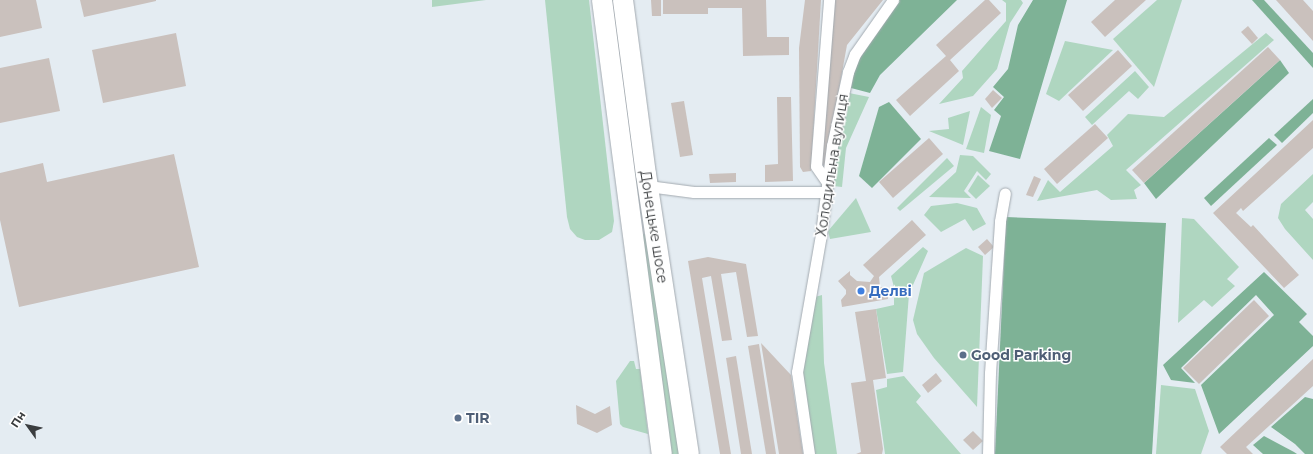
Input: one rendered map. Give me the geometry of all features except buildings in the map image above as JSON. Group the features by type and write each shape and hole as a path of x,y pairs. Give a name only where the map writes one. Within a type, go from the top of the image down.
{"highway":[{"name":"Донецьке шосе","path":"602,0 662,454"},
{"name":"Донецьке шосе","path":"623,0 648,186 689,454"}],"street":[{"path":"648,186 694,192 826,187 816,166 829,0"},
{"name":"Холодильна вулиця","path":"809,454 797,372 826,187 848,72 855,54 893,0"},
{"path":"988,454 990,373 1000,221 1005,193"}],"green space":[{"path":"432,0 486,0 432,7"},
{"path":"545,0 589,0 614,221 612,232 599,240 585,240 577,237 570,229 567,217"},
{"path":"897,0 957,0 880,75 870,93 851,88 853,69"},
{"path":"1002,0 1021,0 1023,3 1010,23 997,69 973,96 939,104 963,78 962,71 1006,21 1006,3"},
{"path":"1033,0 1067,0 1020,159 989,151 1001,116 994,110 1004,97 993,87 1008,69 1018,25"},
{"path":"1157,0 1182,0 1154,87 1113,39"},
{"path":"1252,0 1264,0 1313,53 1313,68"},
{"path":"1266,33 1274,40 1126,170 1141,185 1134,190 1137,199 1111,200 1097,190 1037,201 1048,180 1060,192 1113,146 1107,135 1128,114 1164,117"},
{"path":"1065,41 1113,50 1059,101 1046,94"},
{"path":"1280,60 1289,73 1156,199 1144,183"},
{"path":"1135,71 1149,87 1138,99 1129,91 1092,125 1085,117"},
{"path":"849,93 869,97 846,148 842,187 833,186 838,143"},
{"path":"1313,99 1313,113 1282,143 1274,135"},
{"path":"889,102 921,139 872,188 859,176 879,107"},
{"path":"981,107 991,115 984,153 966,149"},
{"path":"970,111 963,145 929,131 949,129 948,118"},
{"path":"1269,138 1277,145 1211,206 1204,198"},
{"path":"960,155 973,156 991,174 986,180 977,171 964,191 971,198 929,197 956,172"},
{"path":"947,158 954,166 900,211 897,208"},
{"path":"1313,174 1313,202 1305,210 1313,219 1313,260 1285,229 1278,218 1281,204"},
{"path":"978,175 990,186 976,199 968,191"},
{"path":"856,198 871,232 830,239 828,231"},
{"path":"957,203 977,208 986,224 973,231 965,219 941,232 924,215 931,206"},
{"path":"1006,217 1166,223 1152,454 995,454"},
{"path":"1182,218 1194,219 1239,267 1227,279 1235,286 1212,307 1204,300 1178,323"},
{"path":"645,234 681,454 669,454 640,235"},
{"path":"923,247 928,251 909,294 903,372 887,374 876,309 894,305 894,287 891,276"},
{"name":"Good Parking","path":"966,248 983,256 977,407 934,358 917,334 913,320 924,273"},
{"path":"1264,272 1307,314 1299,322 1313,336 1313,346 1219,434 1201,385 1274,315 1256,295 1181,368 1195,383 1171,380 1163,365"},
{"path":"822,295 824,363 837,454 815,454 801,372 815,297"},
{"path":"630,361 634,361 636,369 640,369 648,434 623,427 620,424 616,381"},
{"path":"904,376 921,396 916,402 961,454 885,454 876,390 887,387 887,379"},
{"path":"1161,385 1195,389 1209,431 1201,454 1156,454"},
{"path":"1305,397 1313,399 1313,454 1305,454 1295,444 1271,427"},
{"path":"1264,436 1297,454 1263,454 1253,445"}],"place":[{"name":"Делві","path":"861,291"},
{"name":"Good Parking","path":"963,355"},
{"name":"TIR","path":"458,418"}]}
